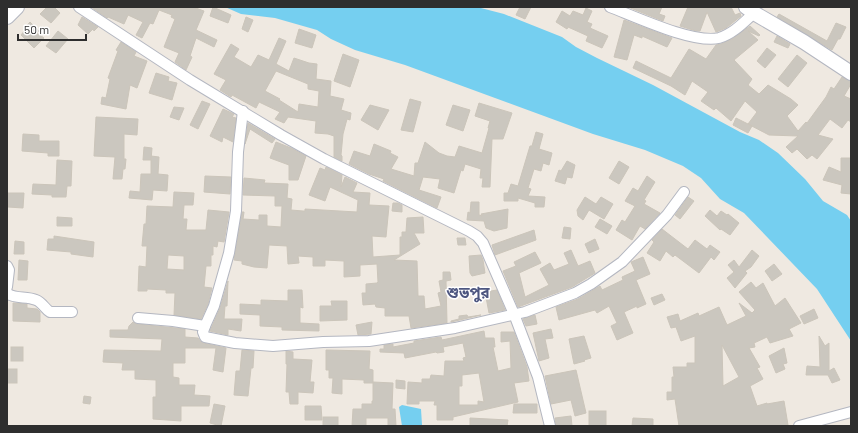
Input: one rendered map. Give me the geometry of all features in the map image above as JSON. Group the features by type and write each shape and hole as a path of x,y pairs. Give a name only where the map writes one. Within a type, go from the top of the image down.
{"street":[{"path":"7,17 17,7"},
{"path":"79,7 190,80 244,111 281,135 324,159 468,230 476,236 483,243 514,314 538,377 550,426"},
{"path":"610,7 693,37 709,39 720,38 740,26 750,10 848,66"},
{"path":"244,111 238,152 236,211 229,253 214,306 203,332 205,337 235,343 273,346 323,342 369,342 456,328 538,308 575,293 606,274 622,262 667,215 684,192"},
{"path":"7,266 9,270 7,287"},
{"path":"7,292 11,296 34,299 50,312 72,312"},
{"path":"138,318 205,326"},
{"path":"799,426 851,412"}],"water":[{"path":"225,7 477,7 504,14 562,37 576,47 597,58 653,85 740,132 759,140 778,153 805,179 823,201 847,215 851,221 851,341 817,289 744,213 720,199 701,178 683,166 645,150 593,134 405,65 355,50 331,39 317,30 275,18 241,14"},
{"path":"402,405 421,409 422,425 444,426 402,426 399,407"}],"building":[{"path":"47,7 54,7 60,13 51,23 40,14"},
{"path":"91,7 193,7 204,11 196,30 217,40 214,47 196,38 190,56 192,57 186,70 175,62 179,53 164,47 175,19 171,17 172,15 159,10 153,24 150,23 142,38 136,35 143,22 128,15 124,24 108,17 107,18"},
{"path":"213,7 231,15 228,23 210,16"},
{"path":"520,7 531,7 525,19 516,15"},
{"path":"628,7 662,7 659,14 665,16 663,21"},
{"path":"688,7 731,7 735,15 740,13 741,16 726,28 716,32 707,12 700,31 696,31 680,26"},
{"path":"586,8 592,11 587,22 592,24 590,28 608,36 602,48 586,41 588,36 568,27 567,29 556,22 562,11 570,16 573,11 583,15"},
{"path":"779,14 827,41 836,23 846,27 832,50 777,17"},
{"path":"82,17 98,27 94,31 93,29 88,34 78,25"},
{"path":"246,17 253,20 248,32 242,29"},
{"path":"624,20 672,38 667,47 642,36 642,38 634,35 627,60 614,57"},
{"path":"30,22 39,31 37,33 44,38 34,48 21,35"},
{"path":"750,26 760,35 759,36 748,31 758,40 734,60 752,79 748,85 759,94 768,85 798,105 787,116 798,131 806,122 807,123 826,97 831,87 834,89 842,77 851,81 851,84 844,96 851,99 851,122 848,120 842,128 830,119 818,135 833,139 817,159 812,155 807,159 797,149 792,153 786,147 798,136 769,135 748,124 757,112 745,101 731,121 716,108 714,110 701,101 708,92 692,81 685,95 671,86 633,68 636,61 671,78 689,49 706,59 716,45 732,39"},
{"path":"299,29 316,35 312,48 295,43"},
{"path":"58,31 68,39 56,53 46,46"},
{"path":"777,36 790,44 788,48 774,42"},
{"path":"279,38 286,41 276,64 289,71 294,58 317,64 316,79 331,81 330,96 344,99 341,110 351,113 350,120 347,119 343,134 341,155 342,161 334,157 334,136 315,133 316,121 288,117 284,123 275,119 280,112 259,102 256,108 232,95 231,97 220,90 226,80 214,74 231,44 239,49 234,57 251,67 258,55 269,60","holes":["276,71 308,84 308,89 319,91 318,107 299,104 298,112 279,100 280,99 265,91"]},
{"path":"121,42 136,52 134,56 147,61 137,88 130,85 126,109 101,104 102,97 106,98 110,79 108,78 118,51 116,50"},
{"path":"767,48 776,55 765,68 757,61"},
{"path":"343,54 359,60 350,87 334,81"},
{"path":"797,55 807,63 788,87 778,79"},
{"path":"156,73 169,77 168,81 177,83 172,100 149,93"},
{"path":"410,99 421,102 413,132 401,130"},
{"path":"202,101 210,104 198,129 190,125"},
{"path":"479,103 512,113 503,139 492,139 490,187 482,187 483,178 480,178 481,169 465,164 463,171 461,170 454,193 438,188 440,179 423,177 419,190 441,197 437,208 383,181 384,179 369,174 349,164 354,151 370,156 374,144 391,151 390,153 398,157 391,169 414,176 415,163 418,163 425,142 439,153 447,156 455,157 459,146 482,153 490,121 475,116"},
{"path":"370,105 389,110 378,130 361,120"},
{"path":"453,105 470,110 463,131 446,125"},
{"path":"174,107 184,108 179,120 170,117"},
{"path":"223,109 234,114 232,117 236,118 233,142 223,137 222,142 210,136"},
{"path":"96,117 138,119 137,135 124,134 124,159 126,159 122,179 113,179 115,157 94,156"},
{"path":"736,118 752,126 748,133 733,125"},
{"path":"248,123 275,139 272,143 250,129 245,144"},
{"path":"536,132 543,134 539,149 552,153 549,165 543,163 541,171 534,169 528,188 531,189 528,196 545,197 544,207 535,207 535,203 518,198 518,201 504,201 504,193 508,193 511,184 518,186 530,146 532,146"},
{"path":"23,134 39,135 39,141 59,141 59,156 48,156 48,153 22,151"},
{"path":"276,142 306,156 298,180 289,180 289,165 270,158"},
{"path":"144,147 152,148 151,160 143,160"},
{"path":"151,156 159,157 158,174 168,175 167,191 153,190 152,200 129,198 130,191 140,192 141,174 151,174"},
{"path":"841,158 851,158 851,194 841,193 842,185 823,180 829,167 841,172"},
{"path":"57,160 72,161 71,186 67,186 66,197 52,197 52,195 32,194 33,184 56,185"},
{"path":"567,161 575,165 572,178 567,177 565,184 555,181 559,170 561,171"},
{"path":"619,161 629,167 619,184 609,178"},
{"path":"326,167 342,175 341,187 345,177 357,183 353,192 370,193 369,205 389,206 386,237 372,236 373,257 400,255 400,237 402,237 402,232 406,232 407,218 423,217 424,233 414,233 420,244 394,260 417,261 418,296 424,296 425,309 441,306 438,293 441,292 439,281 443,280 443,272 450,272 451,280 446,281 447,323 411,328 409,316 385,316 385,308 376,307 375,304 363,305 362,293 366,293 366,284 378,282 377,264 360,265 360,276 344,277 344,261 325,260 325,266 313,266 313,257 298,256 299,263 288,264 287,246 269,245 267,268 254,267 242,264 242,261 234,260 242,212 244,212 243,219 259,220 259,215 267,215 267,226 281,227 282,206 275,206 275,196 243,195 244,178 265,180 264,183 288,184 287,198 292,199 291,210 305,211 305,209 357,212 358,200 330,187 325,201 309,195 320,168 325,170"},
{"path":"205,176 231,177 230,194 204,192"},
{"path":"647,176 655,182 644,200 646,201 644,204 660,213 645,229 640,226 632,240 616,230 622,220 625,222 635,206 625,201 633,188 638,191"},
{"path":"174,192 194,193 193,205 184,205 183,219 187,219 186,230 206,230 208,210 229,212 224,242 218,241 217,247 213,246 211,266 206,266 204,287 212,288 208,304 201,319 174,315 175,293 166,293 166,290 147,289 147,291 138,291 139,266 146,267 147,246 142,246 144,224 146,224 147,206 173,207","holes":["168,255 184,256 184,270 167,269"]},
{"path":"7,193 24,193 23,208 8,207"},
{"path":"585,197 596,204 601,197 613,204 604,219 589,210 583,220 578,216 577,210"},
{"path":"688,197 694,201 680,219 675,215"},
{"path":"471,202 479,202 479,215 482,216 481,214 508,209 507,228 494,231 486,228 484,221 467,220 468,212 470,213"},
{"path":"393,203 402,205 402,212 392,211"},
{"path":"710,210 717,216 721,211 727,215 728,214 739,223 730,235 721,229 720,230 705,216"},
{"path":"57,217 72,218 72,226 57,226"},
{"path":"600,219 612,226 607,234 595,227"},
{"path":"564,227 571,228 570,239 562,238"},
{"path":"662,229 688,249 695,240 707,249 710,245 720,252 714,260 711,257 699,273 675,255 673,257 666,251 660,261 647,253 654,242 652,240"},
{"path":"534,230 536,240 495,255 492,245"},
{"path":"54,236 94,242 93,257 71,254 71,252 47,250 48,239 54,239"},
{"path":"457,238 465,238 466,245 458,245"},
{"path":"595,239 599,249 589,253 585,244"},
{"path":"15,241 24,242 24,254 14,254"},
{"path":"571,250 578,266 590,261 595,273 572,287 518,307 503,271 516,266 514,262 535,252 541,263 519,273 525,297 549,285 540,269 550,263 554,270 569,264 564,253"},
{"path":"752,250 759,256 751,267 745,271 747,273 735,288 727,278 734,272 728,265 734,260 739,267"},
{"path":"481,255 485,273 472,276 470,273 469,256"},
{"path":"643,257 650,274 636,280 646,304 624,312 633,333 617,340 611,326 617,323 609,306 597,313 595,310 559,320 556,307 578,299 600,286 602,290 623,280 622,277 635,271 631,262"},
{"path":"19,260 28,261 27,280 18,280"},
{"path":"774,264 782,274 772,281 765,271"},
{"path":"228,281 227,306 225,306 224,319 242,319 241,331 228,329 228,335 210,331 220,308"},
{"path":"751,282 756,288 763,283 775,306 785,298 801,323 789,329 793,336 770,343 767,337 754,343 755,347 749,348 760,367 757,368 763,379 750,386 757,406 784,401 788,425 679,426 675,399 667,400 667,392 672,392 672,377 674,377 673,367 687,367 687,363 695,363 695,336 681,341 676,327 671,328 667,317 678,314 680,321 698,313 699,316 719,307 727,325 746,316 739,303 752,313 755,310 739,292","holes":["722,345 739,377 723,386"]},
{"path":"288,290 302,290 303,308 300,307 300,323 319,324 319,331 282,330 282,327 260,326 260,315 240,314 240,304 261,305 261,300 288,301"},
{"path":"497,290 505,310 489,313 485,292"},
{"path":"662,294 665,300 654,305 651,298"},
{"path":"331,301 347,301 347,320 320,321 320,306 332,306"},
{"path":"13,303 27,304 27,308 37,309 40,312 40,322 13,321"},
{"path":"814,309 818,318 804,324 800,316"},
{"path":"467,315 468,317 481,315 451,322 459,319 459,316"},
{"path":"535,315 537,324 526,326 523,319"},
{"path":"133,322 137,324 185,329 185,337 198,338 203,343 226,348 223,372 213,370 216,348 185,348 185,363 173,363 173,377 179,378 179,385 195,385 194,395 210,396 209,406 181,406 181,421 153,419 153,397 156,397 156,380 135,379 135,370 122,370 123,363 103,362 104,350 161,351 162,339 110,337 110,330 128,330 129,326"},
{"path":"372,322 371,334 358,335 356,325"},
{"path":"551,329 553,338 545,339 549,358 539,361 533,333"},
{"path":"484,331 485,338 494,338 495,347 493,347 498,371 511,368 510,341 501,342 501,332 514,332 527,367 529,381 514,383 518,402 453,417 453,420 437,420 437,405 434,405 435,401 419,401 419,404 407,404 408,382 422,383 422,379 430,379 431,375 444,376 445,361 464,361 463,358 466,357 463,343 443,347 444,352 436,352 405,358 404,353 380,352 380,349 384,349 384,345 393,344 393,347 414,343 414,341 441,337 442,340","holes":["479,373 484,402 478,401 478,405 459,405 459,386 462,386 462,375"]},
{"path":"584,336 591,358 574,364 569,339"},
{"path":"819,336 825,346 829,343 829,371 834,368 840,380 832,383 828,375 806,375 807,366 820,367"},
{"path":"11,347 23,347 23,361 11,361"},
{"path":"784,348 787,363 783,364 785,369 776,373 769,356"},
{"path":"242,350 254,351 253,368 251,368 248,396 234,395 236,371 240,371"},
{"path":"326,350 370,351 369,369 373,370 373,383 364,383 364,380 342,379 342,394 332,393 333,378 329,378 329,370 326,370"},
{"path":"286,351 293,352 293,359 312,360 310,382 314,382 313,393 298,392 298,404 290,404 289,392 286,392"},
{"path":"7,369 17,369 17,383 7,383"},
{"path":"576,370 586,413 575,416 571,400 551,404 545,376"},
{"path":"396,380 405,381 405,389 396,388"},
{"path":"373,382 393,383 392,409 395,409 396,426 388,426 388,418 366,418 366,426 352,426 353,409 362,409 362,404 372,404"},
{"path":"84,396 91,397 90,404 83,403"},
{"path":"214,404 225,406 221,426 210,423"},
{"path":"514,404 537,404 537,413 513,413"},
{"path":"305,406 321,406 322,420 305,420"},
{"path":"589,411 606,411 606,426 589,426"},
{"path":"571,416 572,426 556,426 555,418"},
{"path":"323,417 338,417 338,426 323,426"},
{"path":"470,418 508,420 507,426 470,426"},
{"path":"633,418 653,419 653,426 632,426"}],"district":[{"name":"শুভপুর","path":"468,292"}]}
